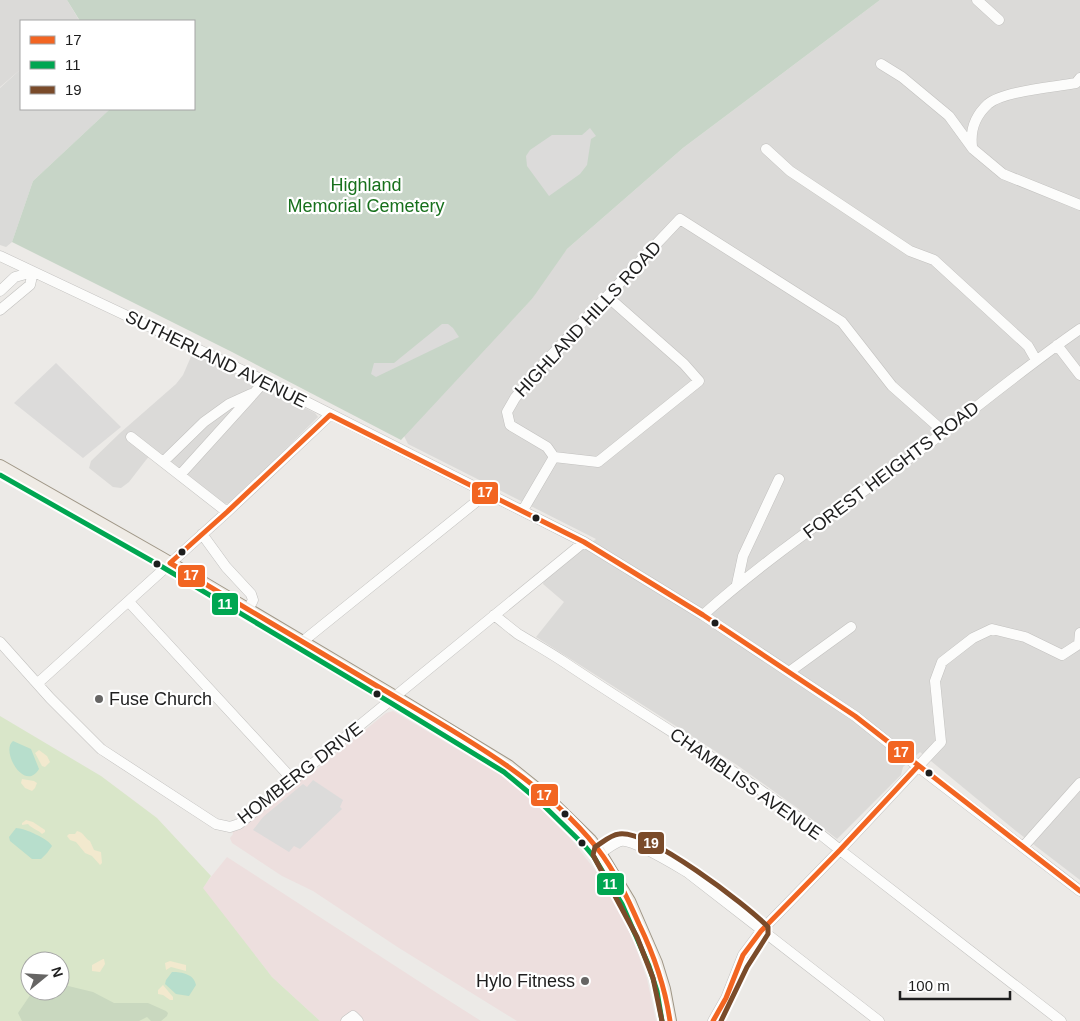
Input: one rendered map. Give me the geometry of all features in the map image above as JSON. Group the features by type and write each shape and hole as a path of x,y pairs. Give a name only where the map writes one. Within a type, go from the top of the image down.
{"main road":[{"path":"0,466 170,563 395,697 508,766 554,803 600,853 629,902 651,948 664,989 670,1021"}],"street":[{"path":"977,0 999,20"},
{"path":"881,64 902,78 949,116 973,149 1003,174 1080,204"},
{"path":"973,149 971,139 974,122 989,103 1011,94 1076,83 1080,78"},
{"path":"766,149 790,171 910,251 934,260 1028,346 1036,360"},
{"name":"HIGHLAND HILLS ROAD","path":"554,457 547,446 510,425 507,412 515,398 544,363 680,220 842,322 892,386 944,432"},
{"name":"SUTHERLAND AVENUE","path":"0,256 265,381 584,542 703,615 855,716 1080,892"},
{"path":"0,291 15,277 33,272 30,285 0,310"},
{"path":"523,510 554,457 598,462 699,381 684,364 608,297"},
{"name":"FOREST HEIGHTS ROAD","path":"703,615 737,584 944,432 1036,360 1080,329"},
{"path":"1057,345 1080,376"},
{"path":"180,475 265,381"},
{"path":"163,462 204,422 229,404 254,392"},
{"path":"38,683 227,512 330,414"},
{"path":"131,436 227,512"},
{"path":"737,584 743,556 779,479"},
{"path":"302,642 487,493"},
{"path":"202,534 226,566 251,594 253,600 248,610"},
{"name":"HOMBERG DRIVE","path":"0,642 101,749 216,824 230,827 239,824 584,542"},
{"path":"128,602 292,779"},
{"name":"CHAMBLISS AVENUE","path":"494,615 517,633 562,660 595,684 754,785 809,825 1061,1021"},
{"path":"790,672 851,627"},
{"path":"713,1021 726,998 743,955 761,930 840,850 941,742 935,681 942,662 973,638 992,629 1025,636 1062,655 1079,644 1080,633"},
{"path":"1023,847 1080,783"},
{"path":"600,853 620,841 630,842 686,872 712,890 879,1021"}],"shaded area":[{"path":"0,0 67,0 79,20 20,20 20,70 0,87"},
{"path":"880,0 1080,0 1080,880 1016,831 920,752 903,767 901,775 837,839 737,765 536,637 564,602 543,584 544,580 596,539 408,444 404,436 462,368 532,299 549,269 567,249 683,148"},
{"path":"20,70 20,110 109,110 33,181 12,242 6,247 0,245 0,88"},
{"path":"590,128 596,136 591,139 587,165 580,174 549,196 527,166 526,156 530,150 552,135 582,135"},
{"path":"442,324 448,324 459,337 376,377 371,374 374,363 394,363"},
{"path":"193,352 315,413 318,417 231,503 223,504 155,450 129,482 121,488 113,487 89,468 91,461 176,384 183,375"},
{"path":"56,363 121,427 83,458 14,403"},
{"path":"393,711 504,777 539,806 571,839 602,879 629,929 647,979 656,1021 517,1021 399,948 313,891 282,876 232,843 230,838 233,834 232,831 306,774 309,775 317,769 386,713"},
{"path":"313,780 343,800 340,807 342,809 300,849 294,846 289,852 253,830 263,817 303,784 307,787"},
{"path":"227,857 481,1021 320,1021 272,977 202,888"}],"green space":[{"name":"Highland Memorial Cemetery","path":"67,0 880,0 683,148 567,249 532,299 401,440 232,352 12,242 33,181 109,110 195,110 195,20 79,20"},
{"path":"0,716 101,776 157,818 211,876 203,888 272,977 320,1021 0,1021"},
{"path":"13,741 31,749 39,769 33,775 27,776 16,768 10,753 10,746"},
{"path":"16,828 36,834 52,846 41,859 32,859 10,841 9,837"},
{"path":"172,972 183,973 193,978 196,985 189,996 176,994 165,984"},
{"path":"70,986 93,992 114,1003 148,1003 168,1013 161,1021 151,1021 147,1017 139,1021 22,1021 18,1013 26,1001 70,1001"}],"sand":[{"path":"39,750 47,756 50,762 45,767 42,766 35,753"},
{"path":"22,779 37,783 35,788 32,791 25,788 21,783"},
{"path":"26,820 33,822 45,830 45,832 42,834 28,824 22,825"},
{"path":"77,831 90,841 94,850 101,852 102,863 100,865 67,836 75,834"},
{"path":"103,959 105,964 100,972 92,971 92,965"},
{"path":"170,961 186,965 186,971 171,967 166,970 165,963"},
{"path":"163,985 173,997 173,1000 158,994 158,990"}],"transit line":[{"name":"17","path":"670,1021 654,959 620,884 597,848 574,822 548,798 521,776 463,737 170,563 330,415 584,542 703,615 855,716 1080,891"},
{"name":"11","path":"0,475 159,565 504,772 539,801 594,857 622,904 649,966 657,991 662,1021"},
{"name":"17","path":"713,1021 726,998 743,955 761,931 918,766"},
{"name":"19","path":"662,1021 653,978 637,937 593,855 595,847 609,837 619,834 633,836 673,855 740,902 768,927 768,934 747,967 721,1021"}],"place":[{"name":"Fuse Church","path":"99,699"},
{"name":"Hylo Fitness","path":"585,981"}]}
